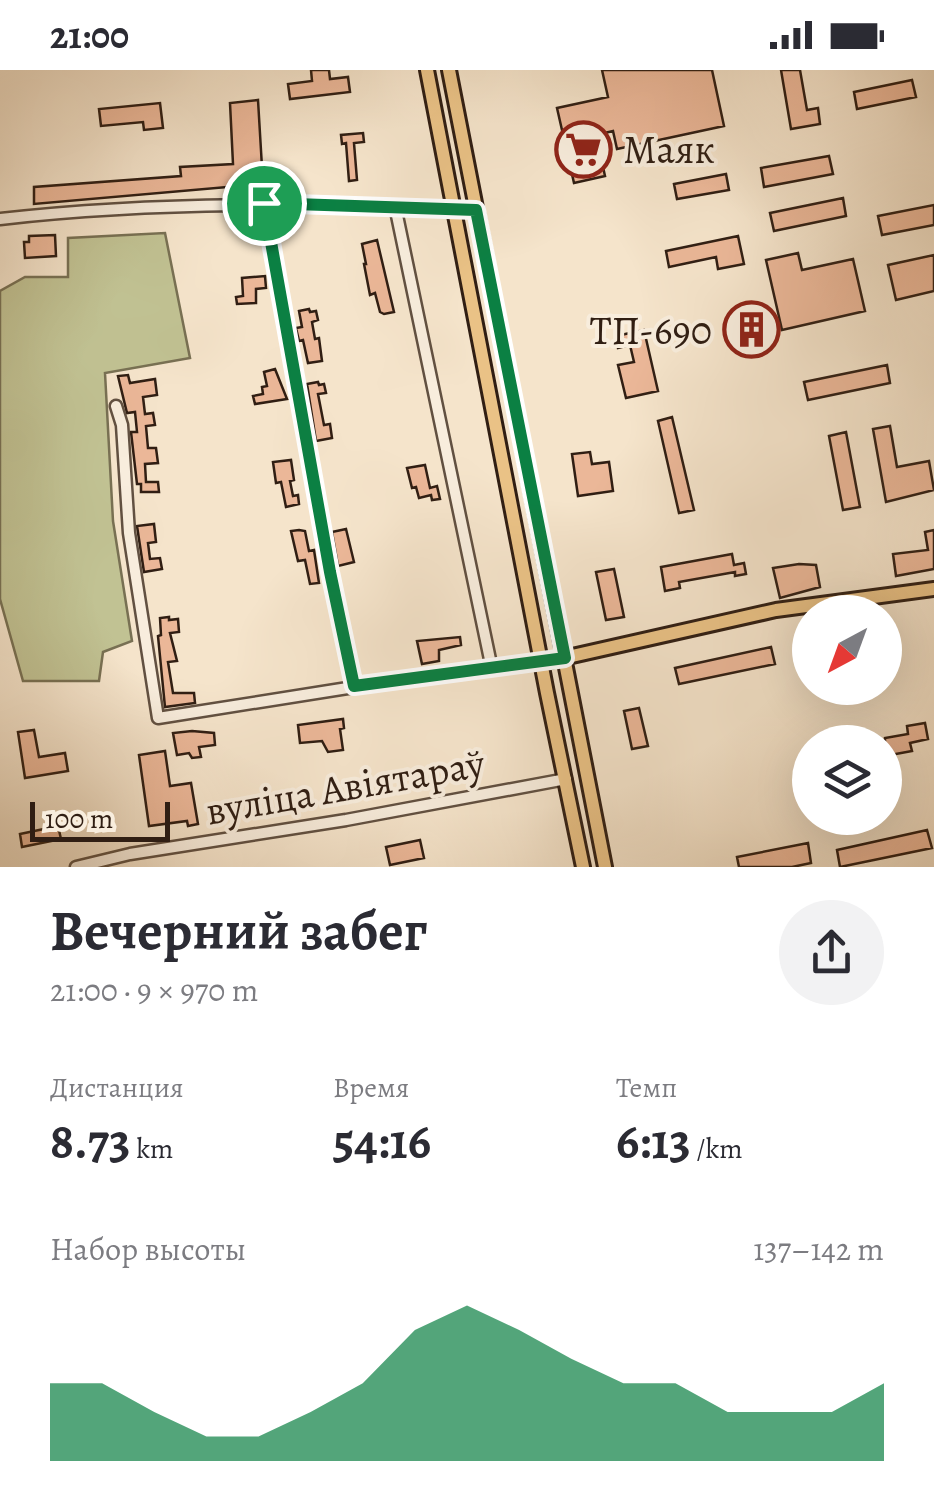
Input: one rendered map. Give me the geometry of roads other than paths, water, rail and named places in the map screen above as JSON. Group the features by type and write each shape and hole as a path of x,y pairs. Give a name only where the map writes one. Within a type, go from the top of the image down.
{"main road":[{"path":"427,70 584,867"},
{"path":"449,70 605,867"},
{"path":"541,663 776,610 934,589"}],"street":[{"path":"0,219 163,206 264,203 476,210"},
{"path":"264,203 354,686"},
{"path":"395,206 492,669"},
{"path":"116,406 122,425 129,533 158,718 354,686 541,663"},
{"name":"вуліца Авіятараў","path":"76,867 130,854 346,820 566,779"}],"place":[{"name":"Маяк","path":"584,149"},
{"name":"ТП-690","path":"751,330"}]}
